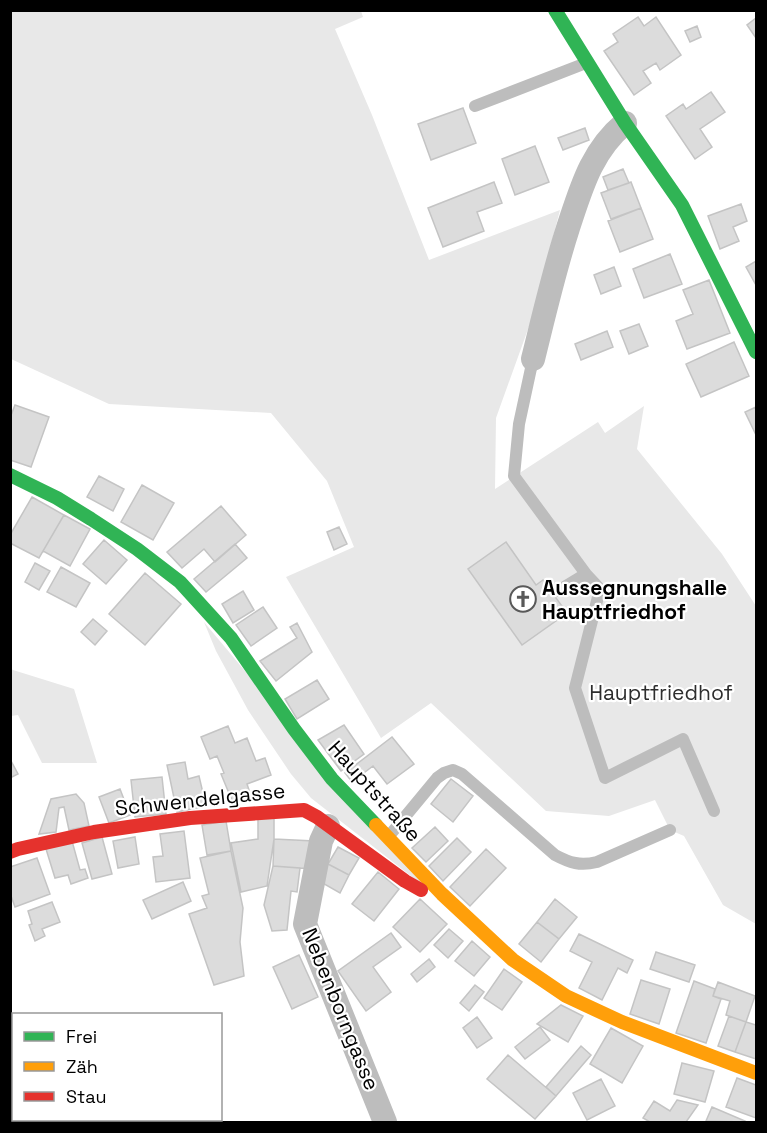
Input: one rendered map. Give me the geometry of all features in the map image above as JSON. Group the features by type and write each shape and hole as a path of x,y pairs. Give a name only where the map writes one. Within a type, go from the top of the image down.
{"street":[{"path":"555,10 625,123 682,205 756,351"},
{"path":"533,358 556,267 585,177 606,142 625,123"},
{"name":"Hauptstraße","path":"10,475 57,498 92,519 137,549 180,582 231,638 332,779 442,894 513,960 566,996 650,1034 756,1073"},
{"name":"Schwendelgasse","path":"10,852 94,832 190,818 304,810 405,881 428,894 442,894"},
{"name":"Nebenborngasse","path":"328,826 321,841 304,924 385,1122"}],"lane":[{"path":"475,106 587,63"},
{"path":"533,358 519,424 514,476 586,574 600,589 575,688 605,778 683,739 714,811"},
{"path":"558,591 586,574"},
{"path":"388,837 437,778 453,770 462,774 555,855 567,861 585,865 597,862 670,830"}],"green space":[{"name":"Hauptfriedhof","path":"11,11 361,11 363,17 335,29 372,115 429,260 560,210 532,318 496,418 495,489 598,422 605,433 644,406 637,449 722,554 756,606 756,924 723,905 684,836 670,830 655,800 609,816 546,811 431,703 381,738 286,577 354,547 327,481 271,413 109,404 11,359"},
{"path":"204,622 425,887 311,798 291,774 248,710 216,651"},
{"path":"10,668 74,689 97,763 42,763 18,715 11,716"}],"building":[{"path":"638,17 644,26 656,17 681,55 660,70 656,63 643,71 651,83 634,95 604,51 618,42 613,34"},
{"path":"756,18 756,38 747,25"},
{"path":"697,26 701,37 690,42 685,31"},
{"path":"711,92 725,112 700,129 712,147 695,159 666,116 683,104 686,109"},
{"path":"463,108 476,143 431,160 418,124"},
{"path":"585,128 589,140 563,150 558,138"},
{"path":"535,146 549,182 515,195 502,159"},
{"path":"623,169 629,183 608,190 603,177"},
{"path":"494,182 502,203 477,212 484,231 443,247 428,208"},
{"path":"631,182 641,208 611,219 601,193"},
{"path":"741,204 747,221 733,227 739,241 720,249 708,216"},
{"path":"641,208 653,239 620,252 608,221"},
{"path":"670,254 682,284 644,298 633,269"},
{"path":"756,261 756,285 746,267"},
{"path":"614,267 621,286 601,294 594,275"},
{"path":"709,280 730,333 687,349 676,321 693,314 683,290"},
{"path":"639,324 648,346 629,354 620,331"},
{"path":"607,331 613,347 581,360 575,344"},
{"path":"734,342 749,376 701,397 686,364"},
{"path":"15,405 49,417 31,467 10,460 10,418"},
{"path":"756,407 756,435 745,412"},
{"path":"99,476 124,489 113,511 87,497"},
{"path":"142,485 174,503 153,540 121,522"},
{"path":"32,497 64,515 39,558 10,543 10,535"},
{"path":"221,506 246,535 215,562 204,549 182,568 167,552"},
{"path":"64,515 90,529 70,566 43,551"},
{"path":"339,527 347,544 334,550 327,532"},
{"path":"104,540 127,560 106,584 83,564"},
{"name":"Aussegnungshalle Hauptfriedhof","path":"506,542 536,585 543,580 567,613 522,645 468,569"},
{"path":"235,544 247,558 206,592 194,579"},
{"path":"35,563 50,571 39,590 25,582"},
{"path":"61,567 90,583 76,607 47,592"},
{"path":"145,573 181,604 145,645 109,614"},
{"path":"243,591 254,610 233,623 222,604"},
{"path":"263,607 277,628 251,646 236,625"},
{"path":"93,619 107,631 95,645 81,632"},
{"path":"297,623 312,652 276,681 260,661 297,638 290,627"},
{"path":"317,680 329,699 297,719 285,699"},
{"path":"344,725 364,754 341,771 318,740"},
{"path":"228,726 235,743 247,738 256,761 265,758 271,775 247,784 251,796 233,803 221,774 224,773 217,756 210,759 201,737"},
{"path":"392,737 414,764 387,784 373,766 352,782 345,773"},
{"path":"10,759 18,774 10,778"},
{"path":"185,762 188,779 199,776 206,806 177,812 167,765"},
{"path":"162,777 166,814 135,817 131,780"},
{"path":"451,779 473,796 453,822 431,804"},
{"path":"120,789 130,815 109,823 99,797"},
{"path":"76,794 84,803 89,826 69,830 64,807 59,808 56,832 39,834 51,799"},
{"path":"274,816 274,839 267,886 241,892 231,843 258,839 258,817"},
{"path":"226,821 231,851 207,855 202,825"},
{"path":"435,827 448,841 426,862 412,848"},
{"path":"184,831 190,878 156,882 153,857 163,856 160,834"},
{"path":"102,837 112,874 92,879 82,843"},
{"path":"135,837 139,864 118,868 113,841"},
{"path":"457,838 471,852 443,881 429,866"},
{"path":"274,839 314,841 312,869 273,866"},
{"path":"72,841 80,870 85,869 88,878 71,884 68,875 55,878 46,849"},
{"path":"338,847 359,858 349,875 328,864"},
{"path":"486,849 506,868 470,906 450,887"},
{"path":"231,851 243,908 240,942 244,976 214,985 189,914 207,908 202,896 209,894 200,858"},
{"path":"37,858 50,894 15,907 10,893 10,867"},
{"path":"328,864 349,875 340,893 319,881"},
{"path":"273,866 300,868 297,892 291,891 287,930 272,931 264,905"},
{"path":"378,872 399,889 374,921 352,904"},
{"path":"183,882 191,901 152,919 143,900"},
{"path":"420,899 447,924 420,952 393,927"},
{"path":"555,899 577,917 559,939 537,922"},
{"path":"52,902 60,922 42,929 45,936 35,941 29,925 32,924 28,911"},
{"path":"537,922 559,939 541,962 519,944"},
{"path":"449,929 463,941 448,958 434,945"},
{"path":"391,933 401,947 373,967 391,992 366,1011 338,971"},
{"path":"579,934 633,960 627,973 618,968 602,1000 579,988 592,962 570,951"},
{"path":"472,941 490,957 474,976 455,961"},
{"path":"656,952 695,965 689,982 650,969"},
{"path":"299,955 318,997 292,1009 273,967"},
{"path":"429,959 435,967 417,982 411,974"},
{"path":"504,969 522,982 502,1010 484,998"},
{"path":"641,980 670,989 659,1024 630,1014"},
{"path":"694,981 715,989 713,996 721,999 706,1043 676,1033"},
{"path":"718,982 755,996 746,1022 726,1015 730,1001 713,996"},
{"path":"475,985 484,992 469,1011 460,1003"},
{"path":"561,1005 583,1016 568,1042 537,1024"},
{"path":"729,1016 746,1022 735,1052 718,1046"},
{"path":"477,1017 492,1038 477,1048 463,1028"},
{"path":"746,1022 756,1025 756,1059 735,1052"},
{"path":"540,1027 550,1040 525,1059 515,1047"},
{"path":"611,1028 643,1046 622,1083 590,1064"},
{"path":"581,1046 591,1055 556,1096 546,1087"},
{"path":"508,1055 556,1096 535,1119 487,1079"},
{"path":"682,1063 714,1071 705,1102 674,1094"},
{"path":"737,1078 756,1085 756,1118 726,1107"},
{"path":"601,1079 615,1106 587,1120 573,1093"},
{"path":"677,1100 698,1105 686,1122 650,1122 643,1118 654,1101 670,1111"},
{"path":"712,1107 745,1121 706,1121"},
{"path":"126,1121 176,1122 126,1122"}],"traffic: fast":[{"path":"555,10 625,123 682,205 756,352"},
{"path":"10,475 57,498 91,519 137,549 180,582 231,638 332,779 376,825"}],"traffic: slow":[{"path":"376,825 442,894 513,960 566,996 622,1022 756,1073"}],"traffic: jam":[{"path":"10,852 94,832 190,818 304,810 421,890"}],"place":[{"name":"Aussegnungshalle Hauptfriedhof","path":"523,599"}]}
